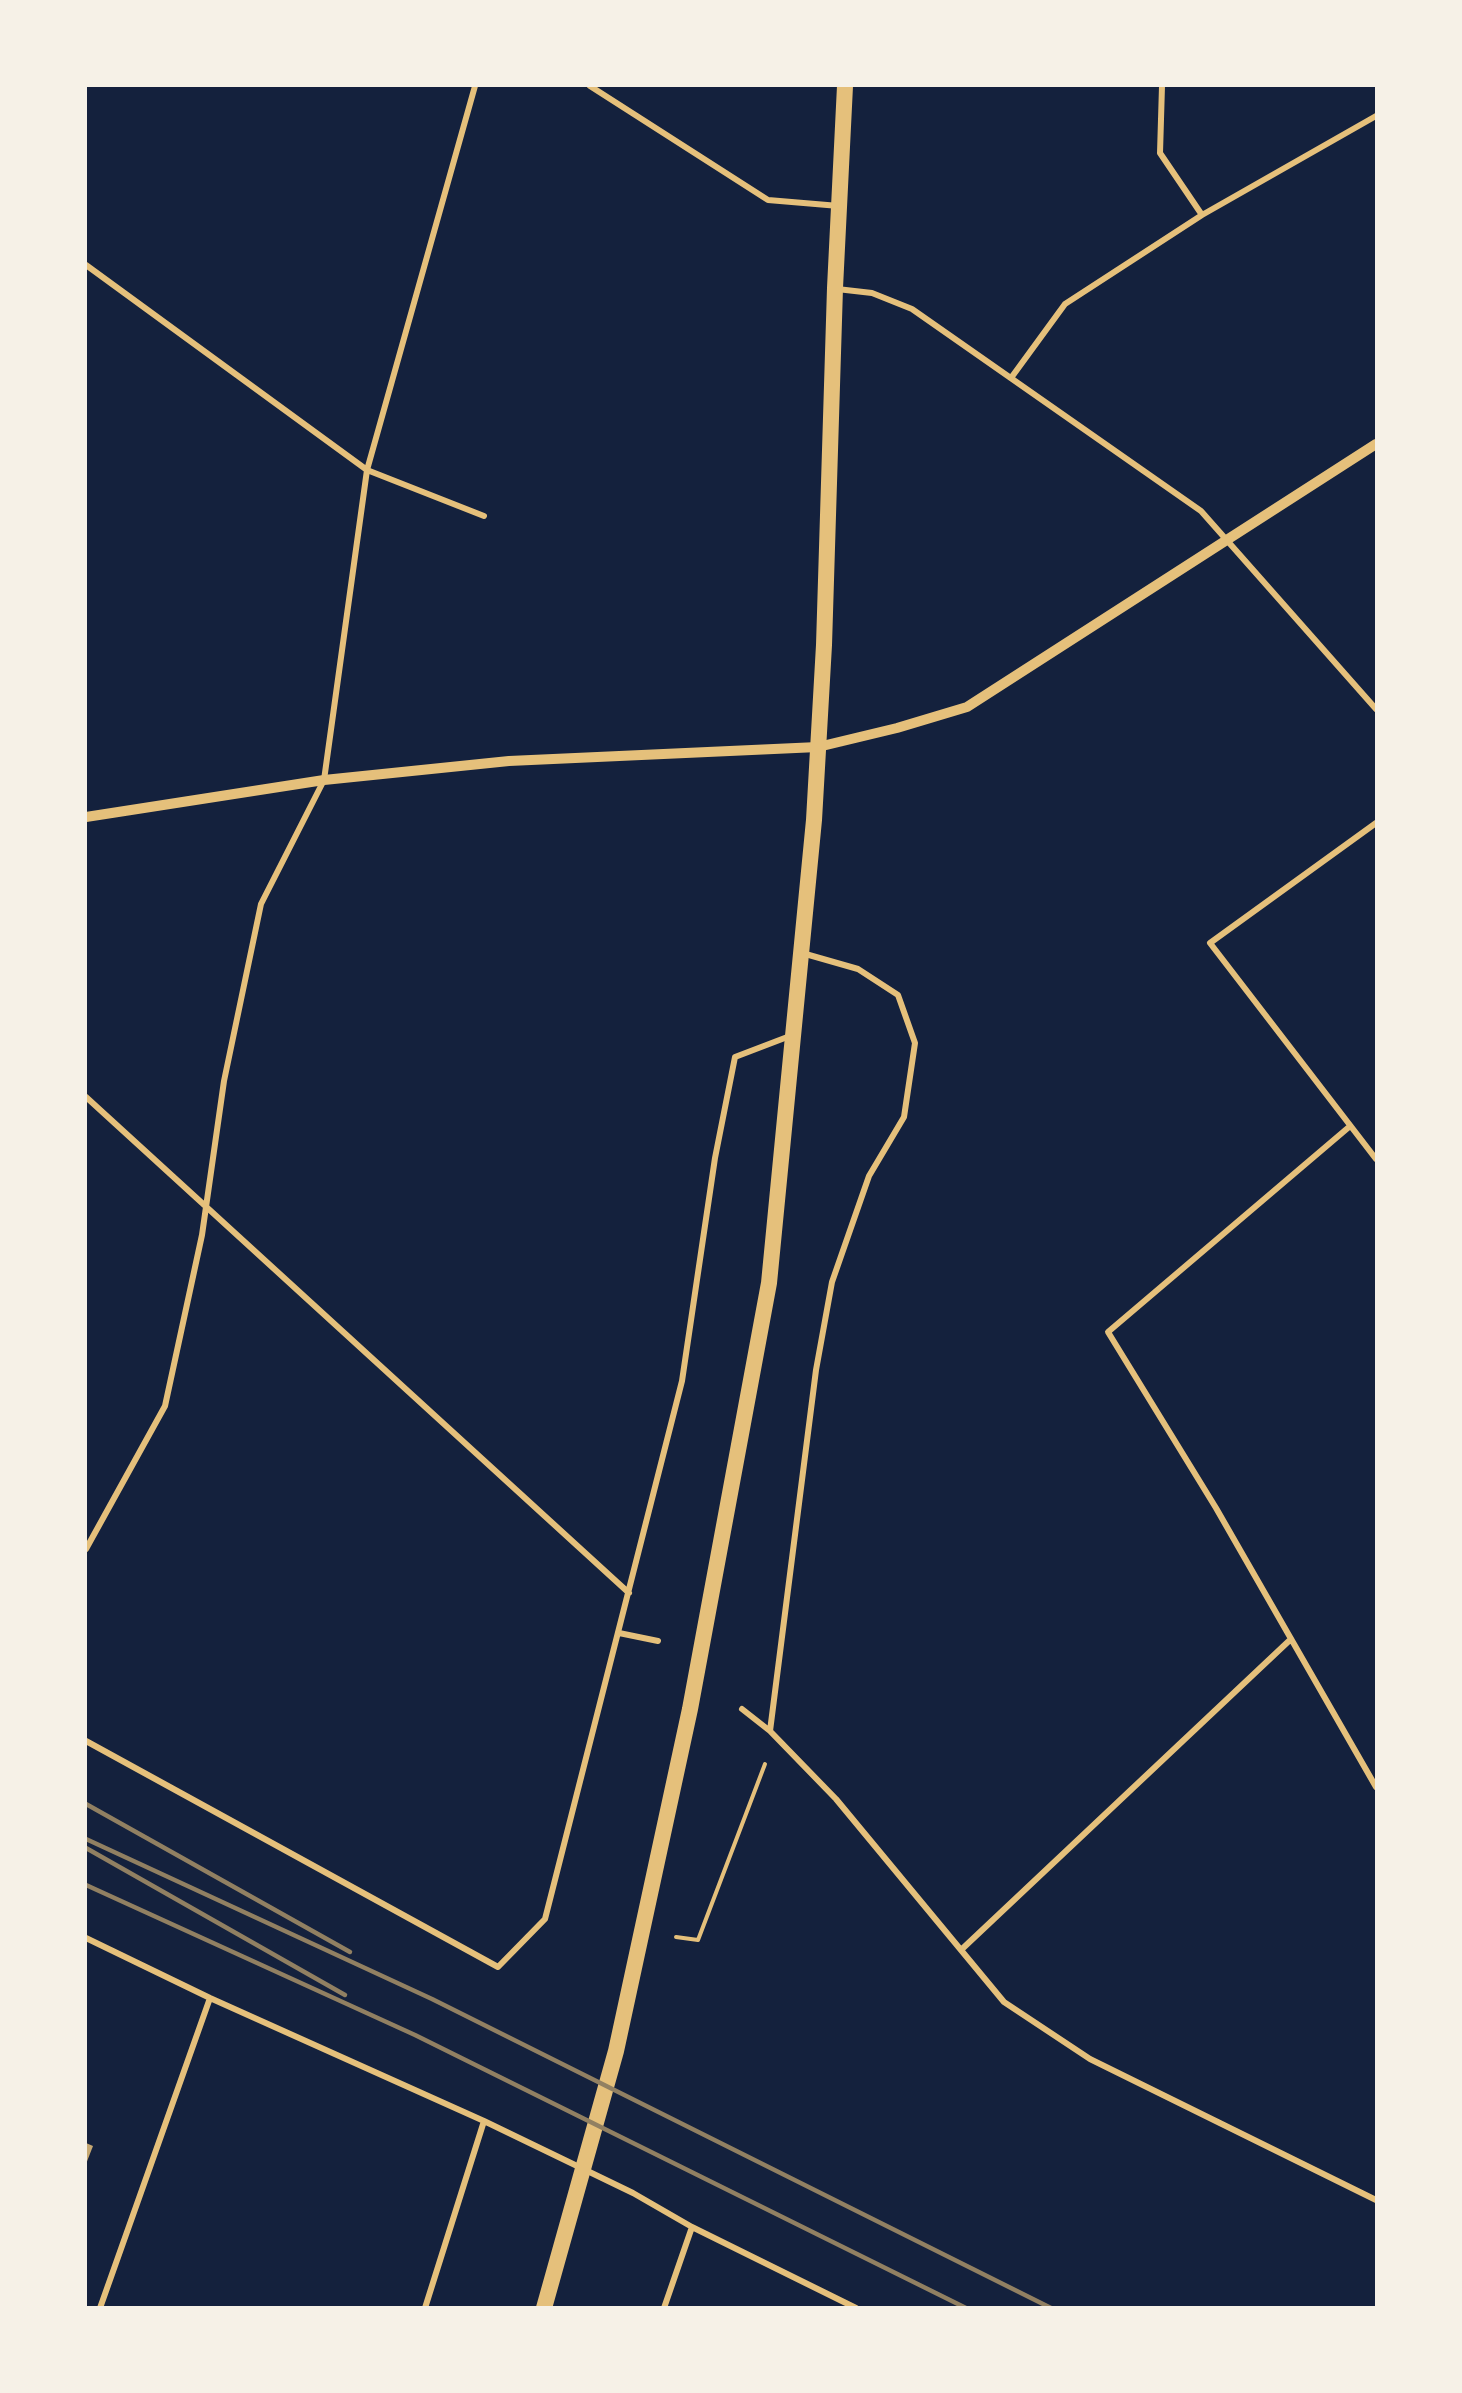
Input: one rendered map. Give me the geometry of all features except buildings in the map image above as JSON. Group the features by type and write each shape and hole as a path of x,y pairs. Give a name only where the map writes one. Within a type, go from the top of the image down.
{"highway":[{"path":"544,2307 616,2051 690,1709 769,1283 794,1035 818,747 845,86"}],"street":[{"path":"86,1548 165,1406 206,1210 224,1081 261,904 324,780 367,470 475,86"},
{"path":"590,86 768,200 839,206"},
{"path":"1162,86 1160,153 1202,215"},
{"path":"1011,378 1065,304 1202,215 1377,116"},
{"path":"86,265 367,470 483,516"},
{"path":"835,288 872,293 912,309 1201,511 1377,709"},
{"path":"86,817 324,780 509,761 818,747 897,728 967,707 1377,444"},
{"path":"1377,823 1210,943 1349,1127 1377,1159"},
{"path":"770,1731 816,1370 832,1282 869,1176 904,1117 915,1043 898,995 858,969 801,953"},
{"path":"86,1741 498,1967 545,1919 682,1381 715,1158 735,1057 794,1035"},
{"path":"86,1097 206,1210 629,1593"},
{"path":"1349,1127 1108,1332 1216,1508 1377,1787"},
{"path":"619,1633 658,1641"},
{"path":"961,1950 1291,1639"},
{"path":"742,1709 770,1731 837,1799 1004,2002 1090,2059 1377,2200"},
{"path":"86,1938 210,1998 484,2121 633,2193 692,2227 856,2307"},
{"path":"100,2307 210,1998"},
{"path":"425,2307 484,2121"},
{"path":"664,2307 692,2227"}],"path":[{"path":"676,1937 698,1940 767,1759"}],"railway":[{"path":"86,1804 350,1952"},
{"path":"86,1839 432,1999 1051,2308"},
{"path":"86,1848 345,1995"},
{"path":"86,1885 415,2035 966,2308"}]}
